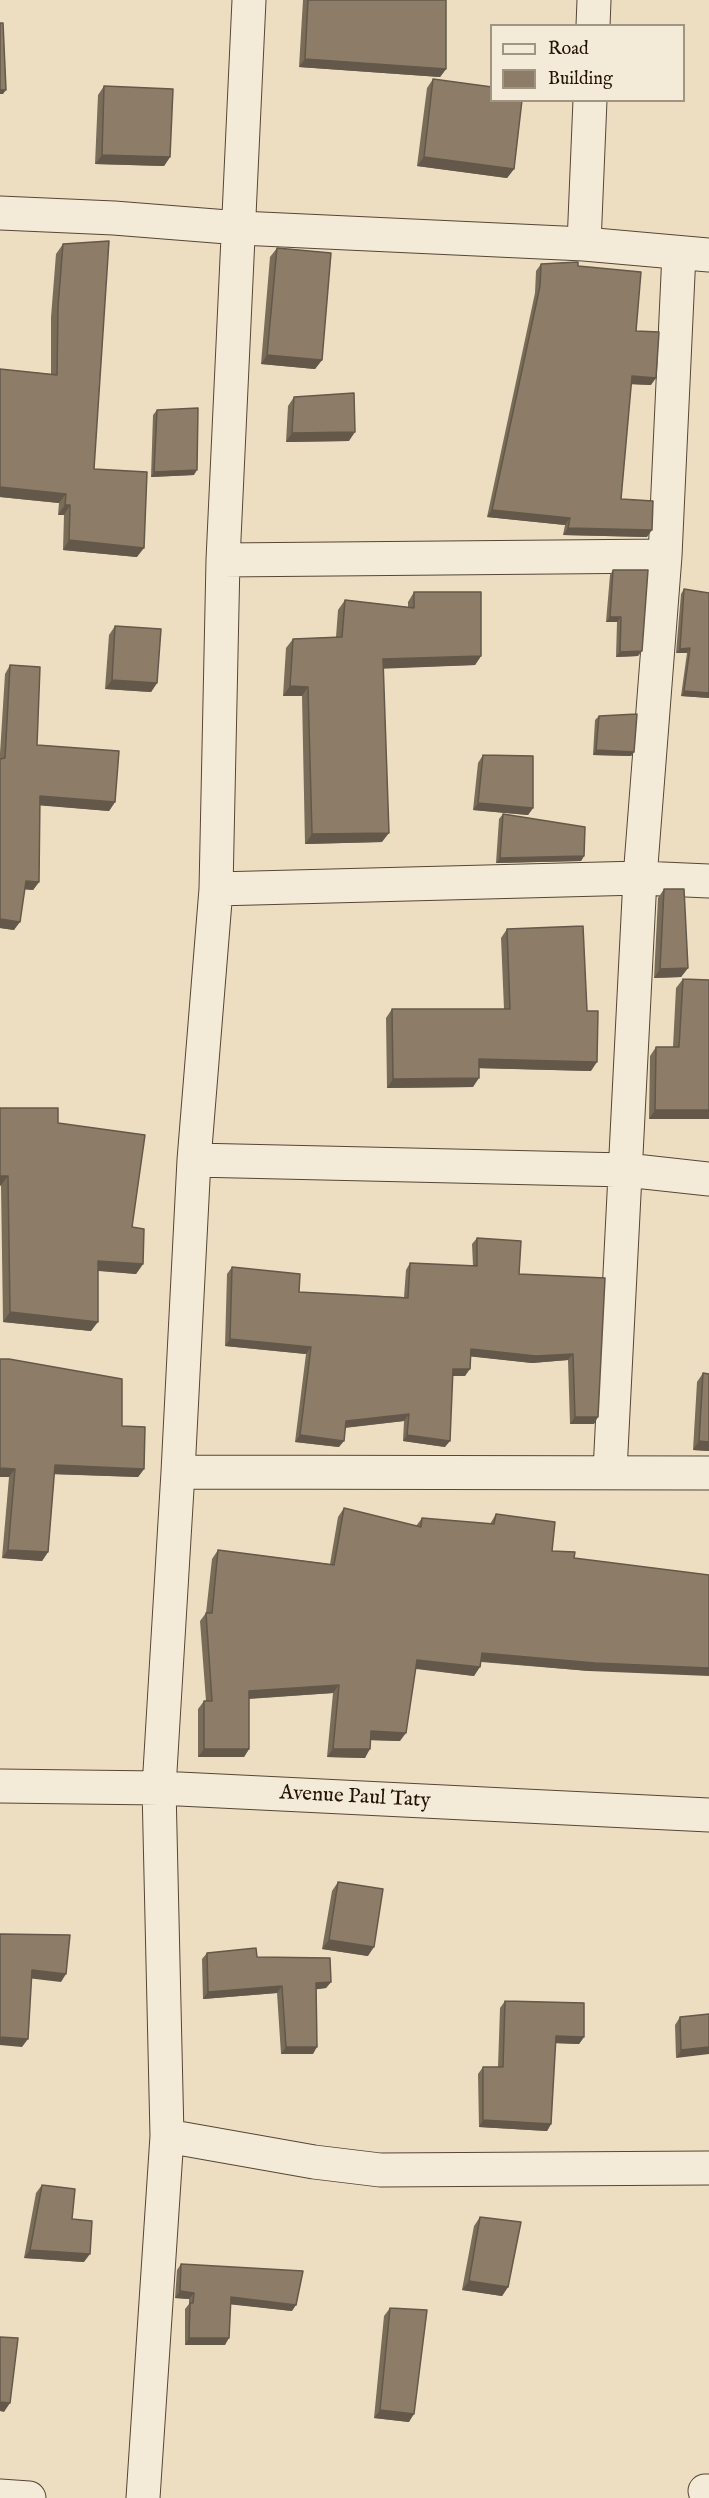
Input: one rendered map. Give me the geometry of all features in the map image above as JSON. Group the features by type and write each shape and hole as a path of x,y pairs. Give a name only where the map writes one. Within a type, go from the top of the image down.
{"street":[{"path":"143,2498 167,2136 159,1788 194,1160 216,889 223,560 249,0"},
{"path":"593,24 594,0"},
{"path":"584,244 590,102"},
{"path":"0,213 114,218 240,228 584,244 694,254 665,556 640,878 610,1471"},
{"path":"223,560 665,556"},
{"path":"216,889 640,878 709,881"},
{"path":"194,1160 626,1170 709,1179"},
{"path":"178,1472 610,1471 709,1473"},
{"name":"Avenue Paul Taty","path":"0,1786 159,1788 709,1815"},
{"path":"167,2136 314,2162 380,2170 709,2168"},
{"path":"0,2496 29,2498"}],"building":[{"path":"308,0 446,0 446,69 305,59"},
{"path":"0,23 3,23 6,90 0,90"},
{"path":"433,79 490,87 490,102 522,102 514,169 424,157"},
{"path":"104,86 173,89 170,157 102,155"},
{"path":"109,241 94,469 147,472 144,548 69,540 70,505 65,505 66,494 0,487 0,369 57,375 58,307 63,244"},
{"path":"277,248 331,253 322,360 267,355"},
{"path":"578,262 578,266 641,272 636,331 659,332 656,378 632,376 621,499 653,501 652,530 568,528 570,518 492,510 540,286 541,264"},
{"path":"354,393 355,432 292,433 294,397"},
{"path":"198,408 197,470 154,472 157,410"},
{"path":"613,570 648,570 642,651 620,652 621,617 610,617"},
{"path":"684,589 709,593 709,693 684,691 690,648 680,649"},
{"path":"414,592 481,592 481,656 383,659 389,833 312,834 308,687 290,686 293,639 342,637 345,600 414,608"},
{"path":"115,626 161,629 157,683 112,680"},
{"path":"10,665 40,667 37,745 119,751 115,802 40,796 39,882 26,881 20,922 0,919 0,759 5,758"},
{"path":"637,714 634,752 596,750 599,716"},
{"path":"483,755 533,756 533,808 478,803"},
{"path":"503,814 585,827 584,856 500,858"},
{"path":"664,889 684,889 688,968 660,969"},
{"path":"583,926 587,1011 598,1011 597,1062 479,1059 479,1078 393,1079 392,1009 510,1009 507,929"},
{"path":"683,979 709,980 709,1110 655,1110 656,1047 679,1047"},
{"path":"0,1108 58,1108 58,1123 145,1135 132,1227 144,1229 143,1264 98,1261 98,1322 10,1312 8,1176 0,1176"},
{"path":"477,1238 521,1241 519,1274 605,1278 598,1417 575,1417 573,1354 536,1356 471,1349 470,1369 453,1369 450,1441 407,1435 409,1414 346,1421 344,1441 300,1435 311,1347 230,1339 232,1267 300,1274 299,1292 408,1298 410,1263 477,1266"},
{"path":"0,1359 122,1379 122,1426 145,1427 144,1469 55,1465 48,1552 8,1550 15,1469 0,1468"},
{"path":"703,1373 709,1374 709,1442 699,1441"},
{"path":"344,1508 421,1527 422,1518 494,1524 496,1514 555,1522 552,1551 575,1552 574,1558 709,1575 709,1668 595,1663 482,1653 480,1667 417,1660 406,1733 371,1731 370,1749 333,1749 339,1685 249,1691 249,1749 204,1749 204,1701 212,1701 206,1613 212,1613 218,1550 334,1565"},
{"path":"338,1882 383,1889 374,1947 329,1940"},
{"path":"0,1934 70,1935 66,1974 32,1970 28,2039 0,2037"},
{"path":"256,1948 257,1957 330,1958 331,1982 316,1983 317,2047 286,2047 282,1986 208,1992 207,1953"},
{"path":"505,2001 584,2003 584,2037 556,2036 551,2124 483,2120 483,2067 503,2067"},
{"path":"709,2014 709,2047 681,2050 680,2017"},
{"path":"42,2185 75,2189 72,2219 92,2221 90,2254 30,2250"},
{"path":"480,2217 521,2222 508,2287 469,2281"},
{"path":"181,2264 303,2271 296,2305 231,2297 229,2338 189,2338 190,2303 193,2303 194,2293 180,2291"},
{"path":"390,2308 427,2310 414,2414 380,2410"},
{"path":"0,2337 18,2338 10,2403 0,2402"}]}
